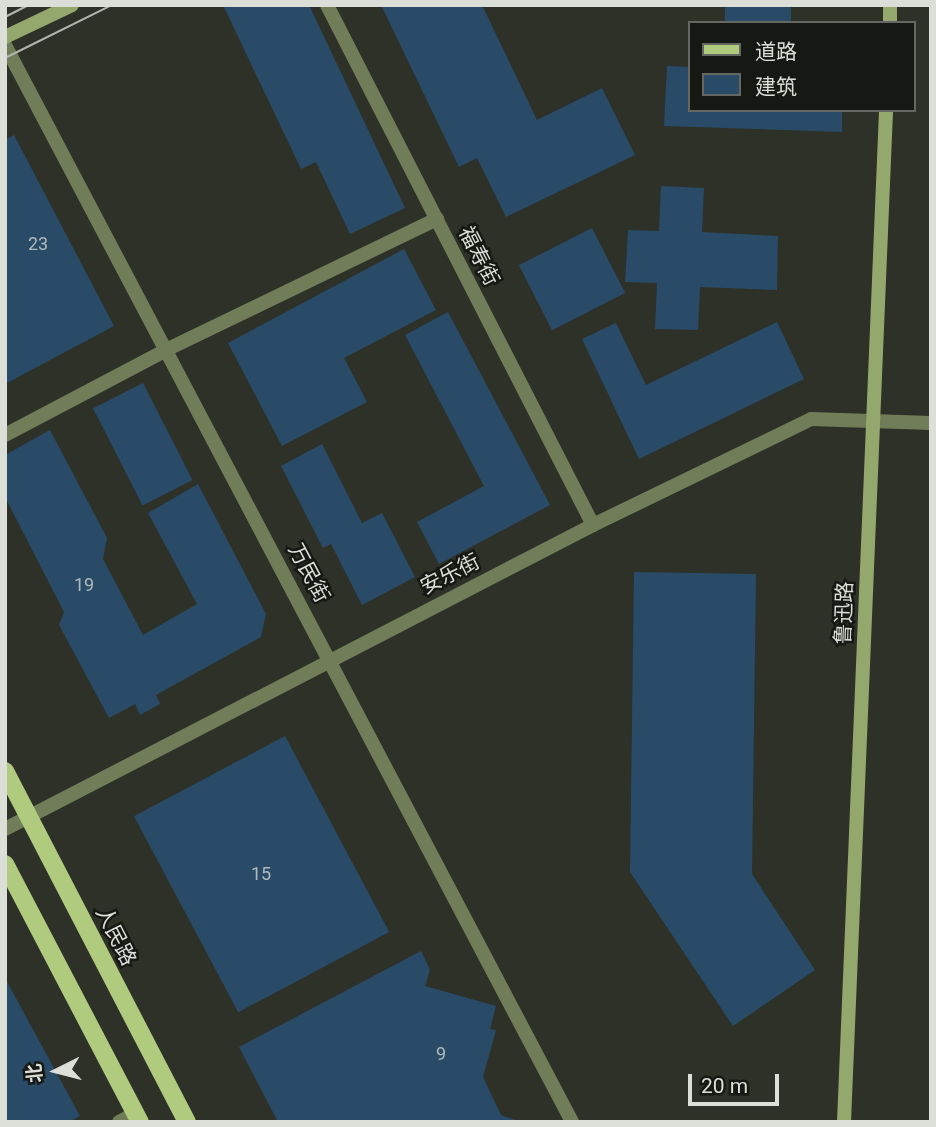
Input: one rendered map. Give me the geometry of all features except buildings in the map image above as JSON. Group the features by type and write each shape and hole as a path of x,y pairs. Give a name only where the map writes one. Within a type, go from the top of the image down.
{"main road":[{"path":"5,37 72,5"},
{"name":"鲁迅路","path":"844,1121 886,112"},
{"name":"人民路","path":"5,772 187,1122"},
{"path":"5,864 138,1117"}],"street":[{"name":"福寿街","path":"327,5 593,525"},
{"name":"万民街","path":"5,45 169,349 572,1122"},
{"path":"5,435 169,349 437,219"},
{"name":"安乐街","path":"5,829 593,525 811,419 931,423"},
{"path":"119,1122 138,1117"}],"tram line":[{"path":"5,17 29,5"},
{"path":"5,58 112,5"}]}
